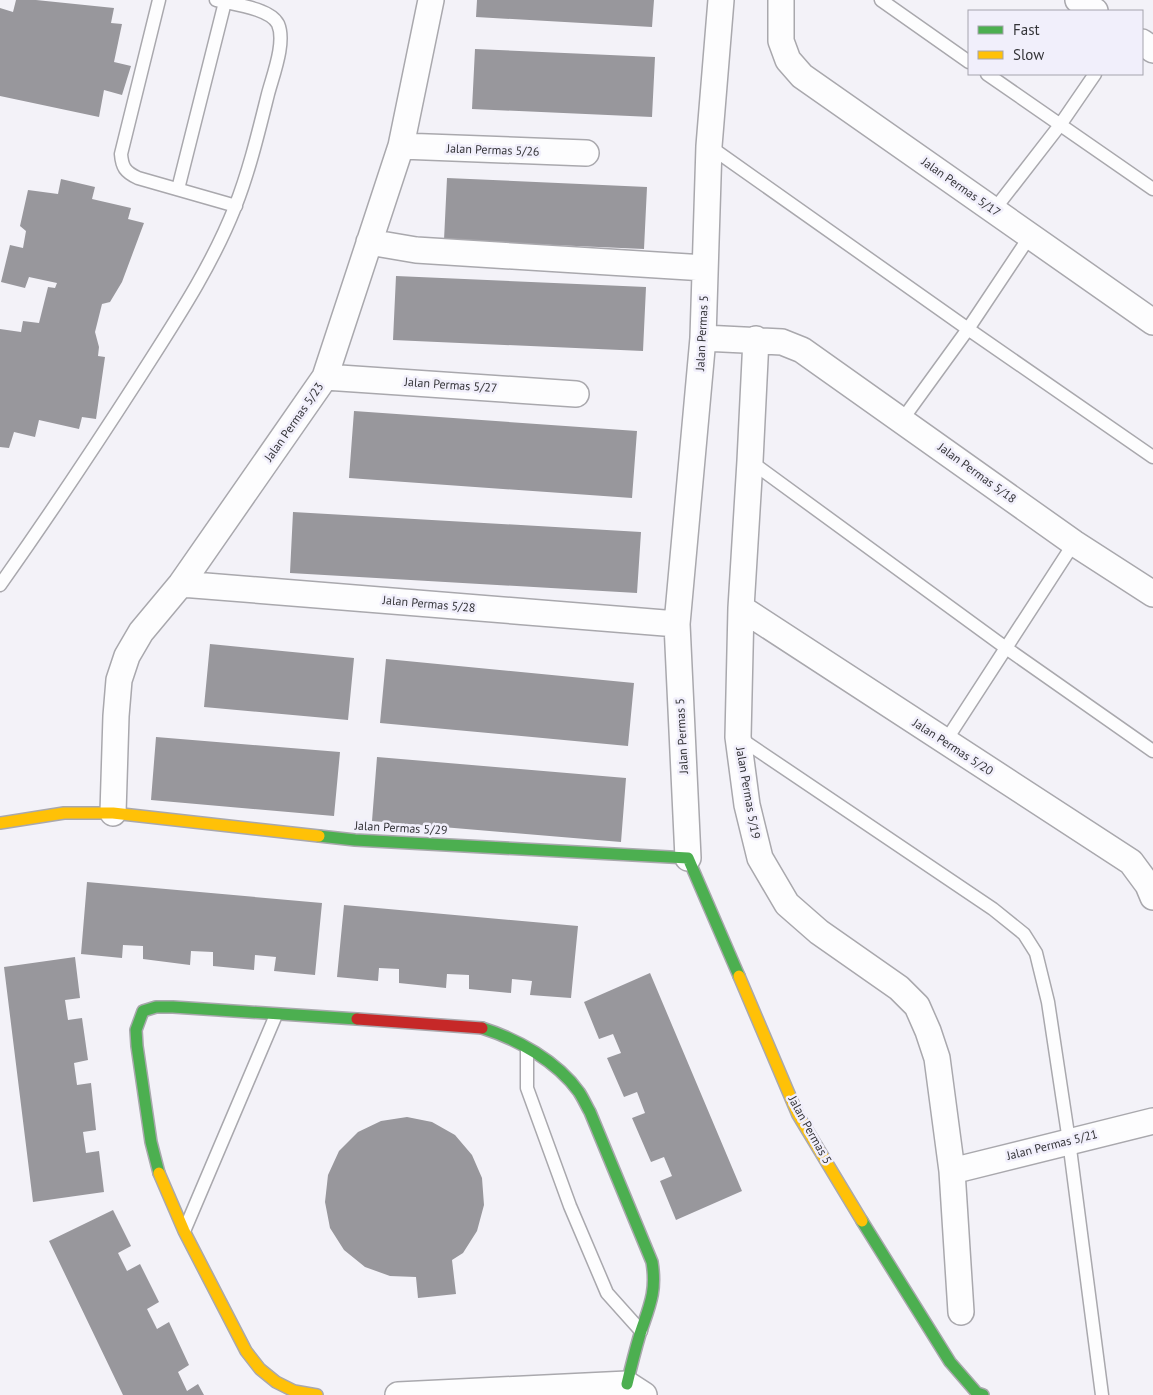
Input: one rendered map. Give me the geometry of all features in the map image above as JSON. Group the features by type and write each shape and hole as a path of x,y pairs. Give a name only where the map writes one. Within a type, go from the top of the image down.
{"street":[{"name":"Jalan Permas 5/23","path":"113,814 119,680 127,656 140,632 181,584 325,377 400,146 431,0"},
{"name":"Jalan Permas 5","path":"721,0 709,146 703,338 677,624 688,858 798,1115 915,1308 950,1362 978,1394"},
{"name":"Jalan Permas 5/17","path":"781,0 781,41 788,60 802,76 1153,322"},
{"path":"1078,0 1093,10"},
{"name":"Jalan Permas 5/26","path":"400,146 586,153"},
{"path":"369,242 416,250 705,268"},
{"name":"Jalan Permas 5/18","path":"703,338 756,339 782,342 802,350 1074,543 1150,587"},
{"name":"Jalan Permas 5/19","path":"756,339 740,608 738,737 747,805 760,858 787,904 819,932 899,988 917,1006 928,1031 937,1058 952,1171 961,1312"},
{"name":"Jalan Permas 5/27","path":"325,377 576,394"},
{"name":"Jalan Permas 5/28","path":"181,584 677,624"},
{"name":"Jalan Permas 5/20","path":"740,608 1131,862 1151,888"},
{"name":"Jalan Permas 5/29","path":"0,823 64,813 113,814 355,840 688,858"},
{"path":"317,1395 301,1394 272,1381 257,1368 246,1351 184,1231 161,1179 151,1142 136,1030 143,1011 173,1007 483,1028 501,1034 527,1049 562,1074 578,1092 590,1112 652,1262 656,1279 654,1299 641,1332 635,1390 398,1395"},
{"name":"Jalan Permas 5/21","path":"952,1171 1153,1121"}],"lane":[{"path":"159,0 121,154 122,166 129,174 138,178 236,206"},
{"path":"882,0 968,61"},
{"path":"0,585 67,490 193,293 236,206 261,124 281,45 277,22 262,11 220,1 178,190"},
{"path":"988,75 1153,189"},
{"path":"994,210 1060,125 1094,75"},
{"path":"709,146 1153,457"},
{"path":"902,420 968,329 1030,236"},
{"path":"750,461 1006,648 1153,751"},
{"path":"945,742 1074,543"},
{"path":"738,737 994,909 1024,934 1036,952 1048,1002 1069,1141 1102,1395"},
{"path":"184,1231 276,1015"},
{"path":"527,1049 527,1088 570,1206 607,1293 641,1332"}],"building":[{"path":"16,0 36,0 114,8 111,23 122,24 114,62 131,66 122,95 104,90 99,117 0,96 0,8 13,12"},
{"path":"477,0 654,0 652,27 476,17"},
{"path":"475,49 655,57 652,117 472,109"},
{"path":"447,178 647,187 644,249 444,240"},
{"path":"61,179 95,187 92,199 131,208 128,219 144,223 122,282 110,302 102,304 95,332 99,347 98,356 105,357 96,419 82,417 79,429 39,420 35,437 14,432 9,448 0,447 0,329 21,332 23,321 39,323 48,287 55,288 57,283 29,277 25,288 1,282 10,245 23,248 26,231 20,226 28,190 58,194"},
{"path":"396,276 646,287 643,351 393,340"},
{"path":"354,411 637,431 632,498 349,478"},
{"path":"293,512 641,532 637,593 290,573"},
{"path":"210,644 354,658 348,720 204,707"},
{"path":"386,659 634,683 628,746 380,723"},
{"path":"156,737 340,752 334,816 151,800"},
{"path":"377,757 626,778 621,842 372,821"},
{"path":"87,882 322,903 315,975 274,971 276,957 255,955 254,970 213,966 213,952 191,951 190,965 143,959 143,946 123,945 122,958 81,954"},
{"path":"344,905 578,926 571,998 530,995 532,981 512,979 511,993 469,989 469,975 447,974 446,988 399,983 399,969 379,968 378,981 337,977"},
{"path":"75,957 80,998 65,1000 68,1020 82,1018 88,1060 74,1063 77,1085 91,1083 96,1130 83,1132 86,1153 99,1151 104,1192 33,1202 4,967"},
{"path":"650,973 742,1191 676,1220 660,1181 672,1176 664,1157 651,1162 632,1118 645,1113 637,1092 624,1097 607,1058 621,1053 613,1034 599,1039 584,1002"},
{"path":"407,1117 432,1122 455,1135 472,1155 482,1178 484,1205 477,1231 463,1253 452,1260 456,1294 418,1298 416,1277 390,1276 365,1267 344,1250 330,1228 325,1202 328,1175 339,1151 358,1132 381,1121"},
{"path":"113,1210 131,1246 118,1253 127,1271 140,1264 159,1302 147,1309 157,1329 169,1322 189,1365 178,1372 187,1391 198,1384 204,1395 123,1395 49,1241"}],"traffic: fast":[{"path":"319,836 355,840 688,858 739,976"},
{"path":"159,1173 151,1142 137,1046 136,1030 143,1011 156,1007 173,1007 357,1019"},
{"path":"482,1028 509,1038 535,1052 559,1070 579,1092 590,1112 652,1262 653,1291 627,1384"},
{"path":"862,1221 950,1362 977,1393 983,1395"}],"traffic: slow":[{"path":"0,823 64,813 113,813 319,836"},
{"path":"739,976 798,1115 862,1221"},
{"path":"159,1173 184,1231 246,1351 260,1369 276,1382 294,1391 317,1395"}],"traffic: jam":[{"path":"357,1019 482,1028"}]}
